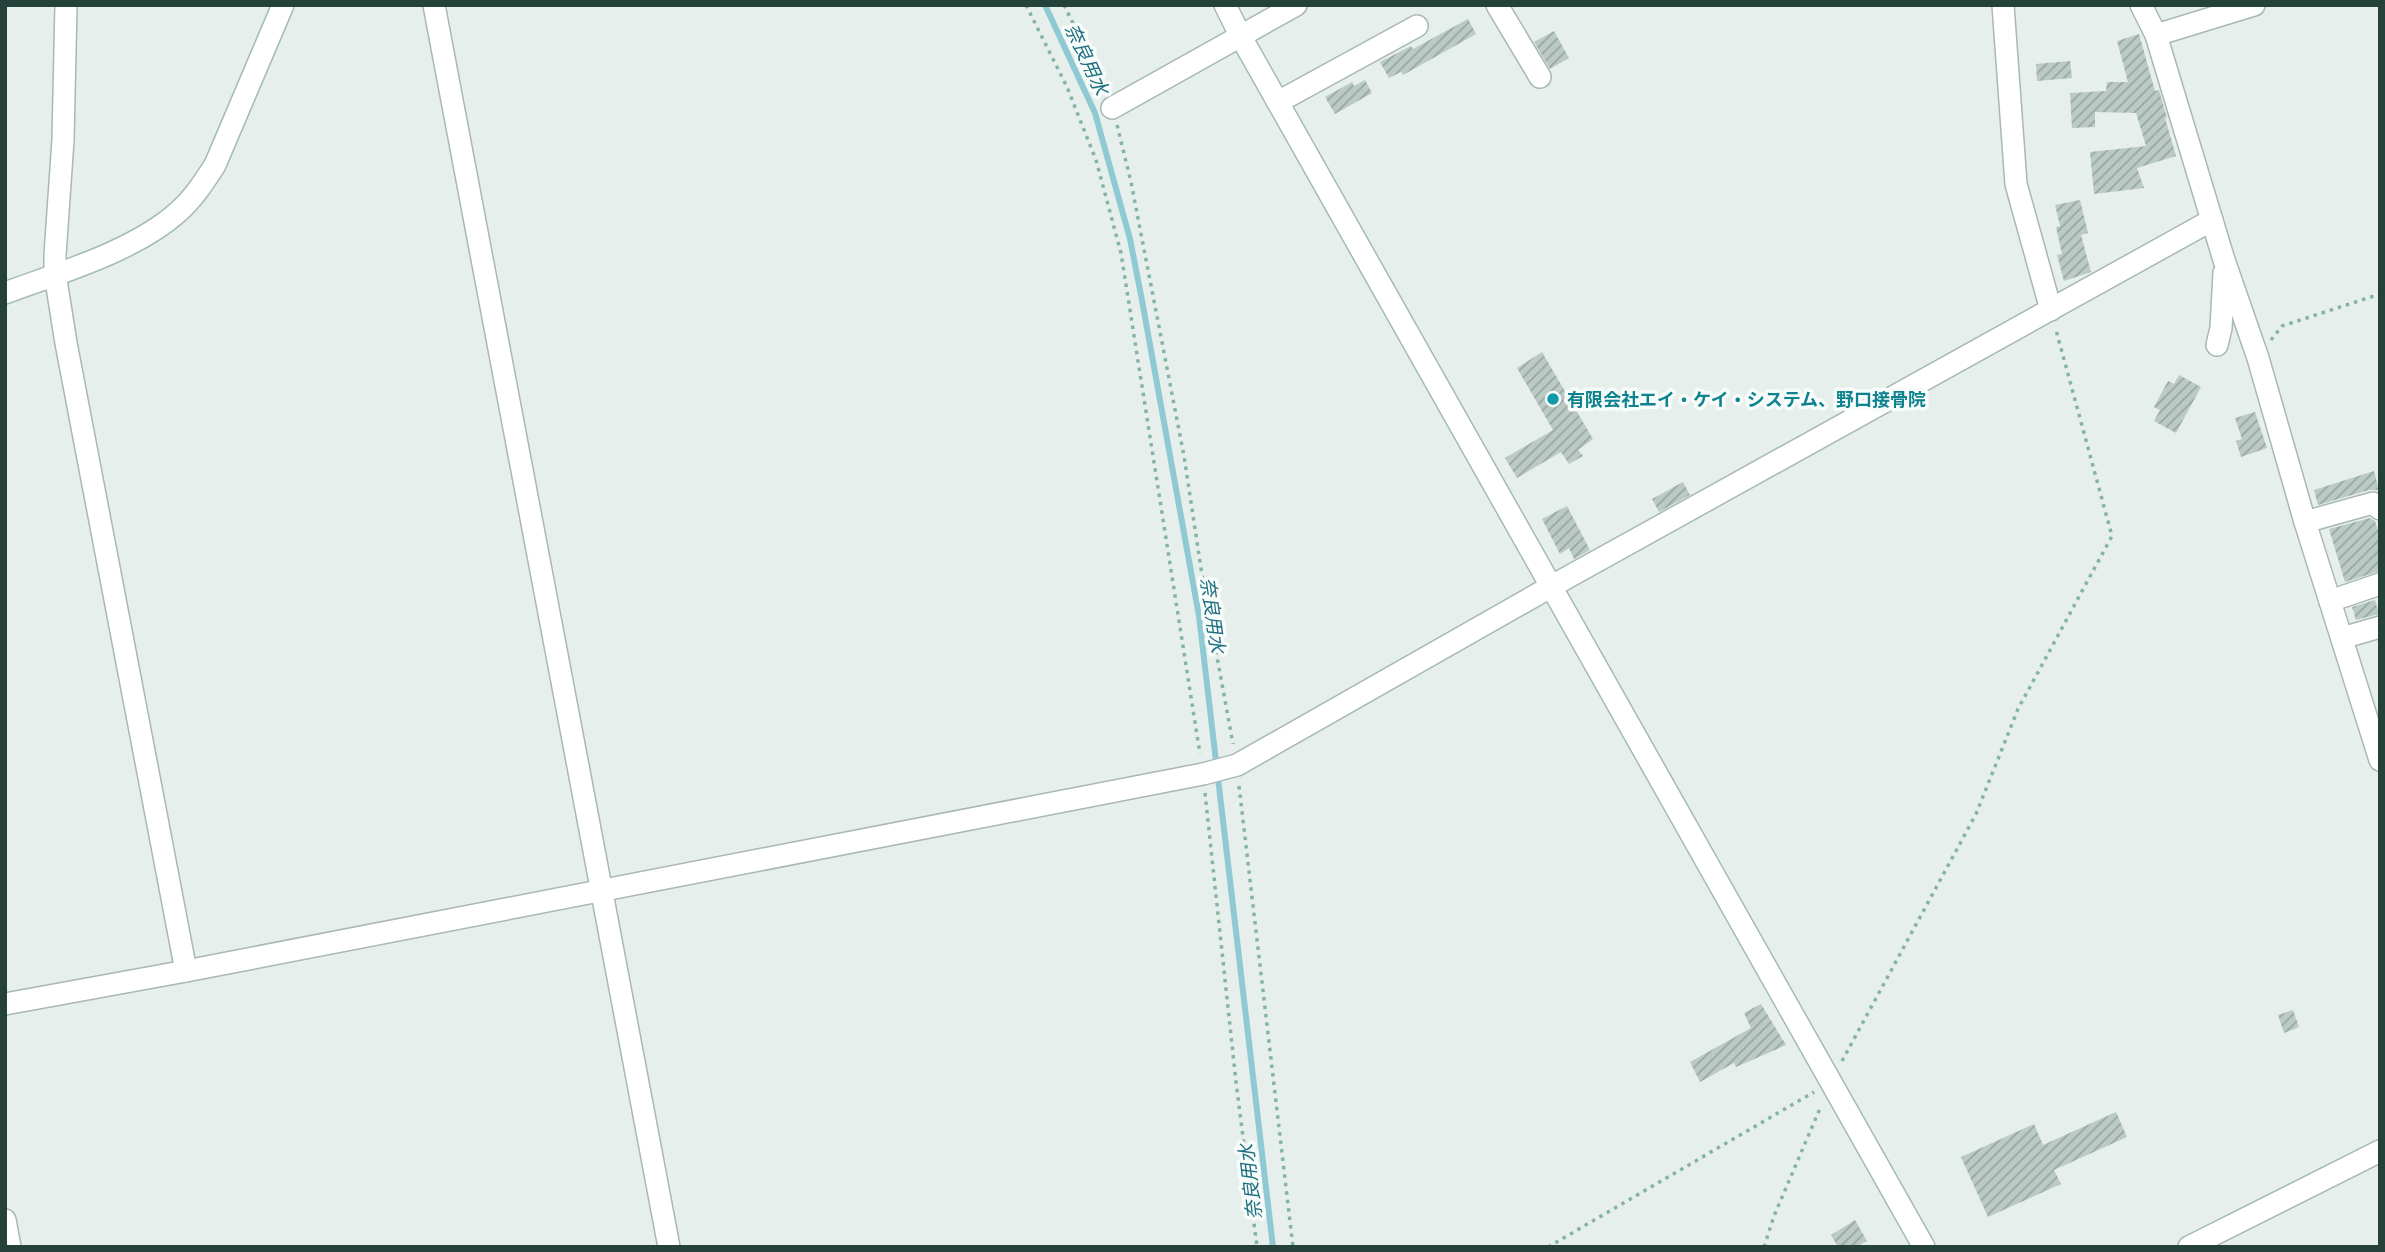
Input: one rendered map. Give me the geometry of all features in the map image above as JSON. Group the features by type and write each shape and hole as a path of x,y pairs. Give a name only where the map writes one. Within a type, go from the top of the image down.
{"street":[{"path":"66,5 63,140 55,274 65,343 186,971"},
{"path":"5,293 116,250 152,231 178,212 200,188 215,165 283,5"},
{"path":"434,5 669,1247"},
{"path":"1225,5 1924,1247"},
{"path":"1112,108 1296,5"},
{"path":"1497,5 1539,76"},
{"path":"2003,5 2016,184 2051,310"},
{"path":"2141,5 2156,35 2224,261 2258,358 2305,522 2380,760"},
{"path":"2156,35 2253,5"},
{"path":"1278,102 1417,26"},
{"path":"5,1004 1203,774 1237,765 1552,586 2212,220"},
{"path":"2217,345 2221,328 2224,261"},
{"path":"2305,522 2374,503 2380,509"},
{"path":"2330,601 2380,584"},
{"path":"2342,638 2380,626"},
{"path":"2189,1247 2380,1151"},
{"path":"5,1220 10,1247"}],"path":[{"path":"1026,5 1067,87 1096,160 1121,253 1203,774 1236,1082 1257,1247"},
{"path":"1064,5 1099,75 1112,108 1131,181 1184,456 1202,575 1237,765 1293,1247"},
{"path":"2258,358 2282,326 2380,295"},
{"path":"1764,1247 1774,1216 1831,1082 1976,814 2018,709 2112,536 2051,310"},
{"path":"1548,1247 1831,1082"}],"building":[{"path":"1468,19 1476,34 1403,75 1401,72 1389,78 1380,62 1411,46 1413,49"},
{"path":"1554,31 1569,58 1550,69 1534,42"},
{"path":"2139,34 2155,91 2159,90 2176,156 2137,168 2144,188 2094,194 2090,152 2146,146 2136,113 2095,112 2095,127 2072,128 2070,93 2106,91 2107,82 2128,82 2117,41"},
{"path":"2070,61 2072,78 2037,81 2036,64"},
{"path":"1365,80 1372,93 1335,114 1325,97 1352,82 1354,86"},
{"path":"2080,200 2088,233 2081,235 2091,272 2064,281 2057,255 2062,254 2056,227 2060,226 2055,205"},
{"name":"有限会社エイ・ケイ・システム、野口接骨院","path":"1542,352 1593,439 1578,450 1583,456 1569,464 1561,452 1517,478 1505,458 1553,430 1517,368"},
{"path":"2179,375 2201,387 2176,433 2154,421 2160,410 2154,407 2168,381 2174,384"},
{"path":"2255,412 2267,448 2241,457 2236,441 2242,439 2235,418"},
{"path":"2374,471 2379,490 2369,490 2318,505 2314,490"},
{"path":"1683,482 1690,495 1659,512 1652,499"},
{"path":"1567,506 1590,550 1574,559 1569,548 1560,554 1542,519"},
{"path":"2370,518 2375,521 2380,537 2380,571 2345,582 2329,529"},
{"path":"2375,600 2379,614 2356,620 2352,607"},
{"path":"1761,1004 1786,1045 1736,1067 1734,1063 1700,1082 1690,1062 1751,1028 1744,1013"},
{"path":"2293,1010 2299,1027 2284,1033 2278,1015"},
{"path":"2116,1112 2127,1137 2054,1170 2061,1184 1988,1217 1961,1157 2034,1124 2043,1145"},
{"path":"1855,1220 1867,1241 1856,1247 1838,1247 1831,1235"}],"waterway":[{"name":"奈良用水","path":"1045,5 1095,113 1130,239 1141,295 1199,616 1273,1247"}],"place":[{"name":"有限会社エイ・ケイ・システム、野口接骨院","path":"1553,399"}]}
